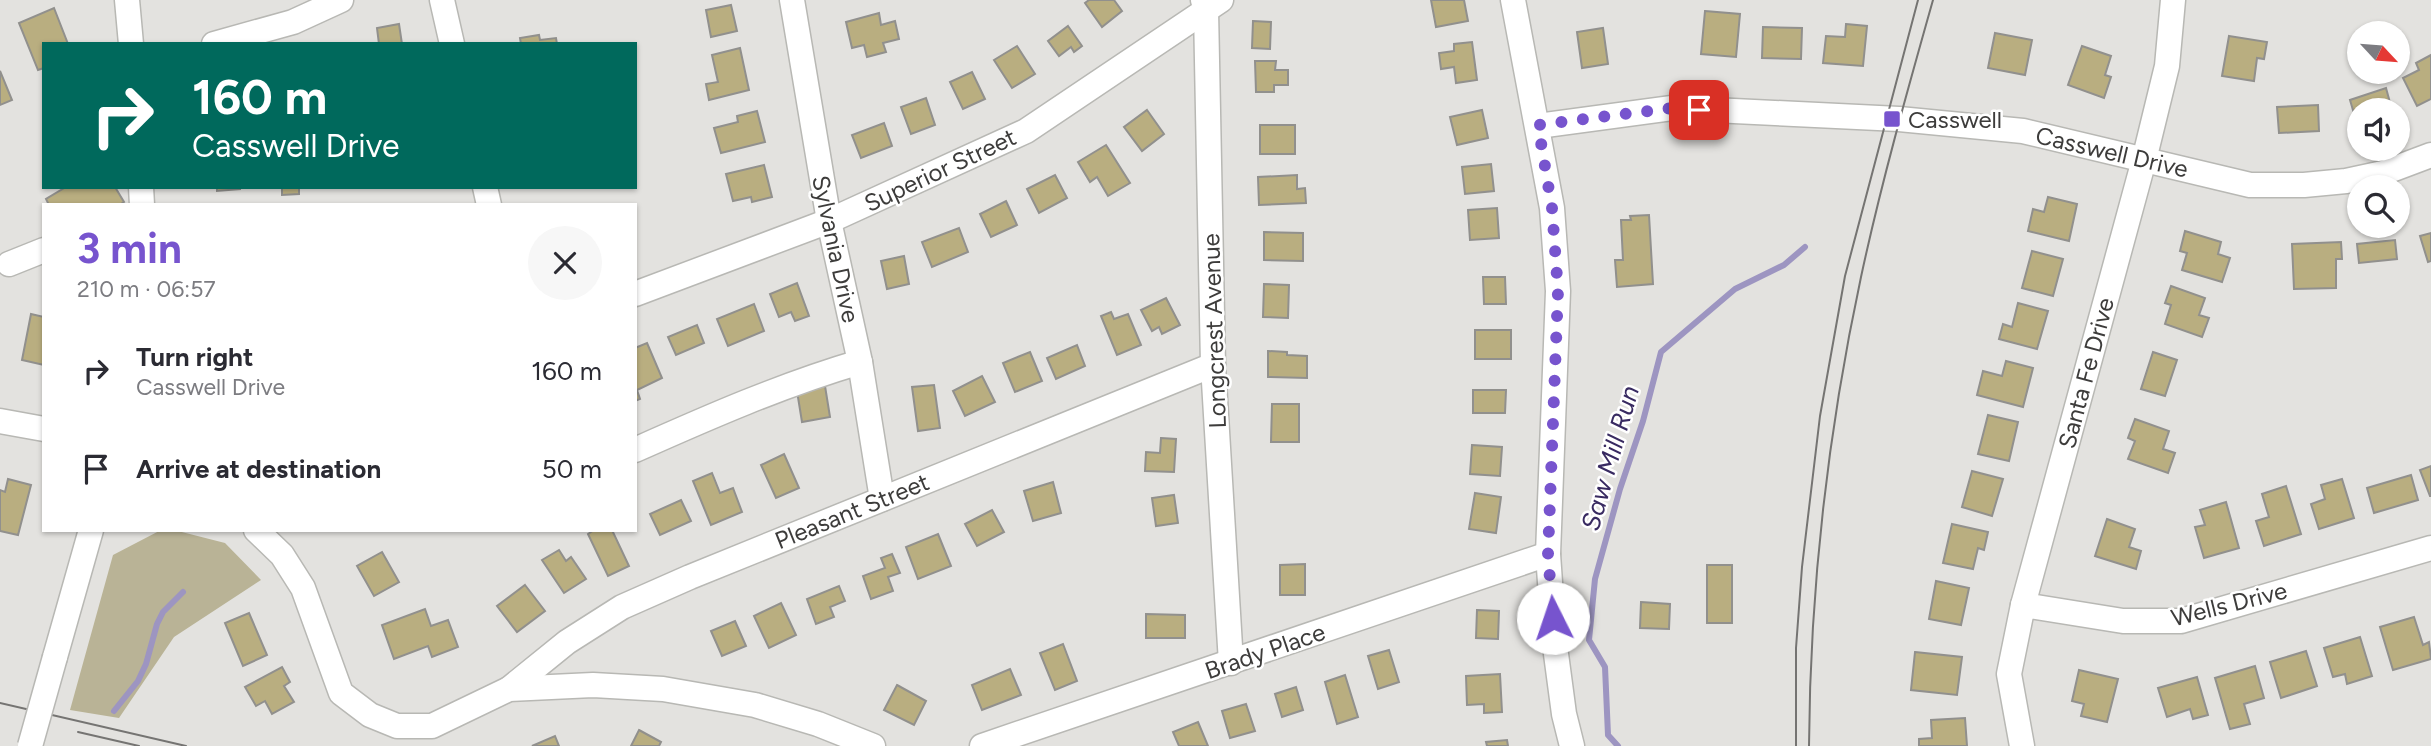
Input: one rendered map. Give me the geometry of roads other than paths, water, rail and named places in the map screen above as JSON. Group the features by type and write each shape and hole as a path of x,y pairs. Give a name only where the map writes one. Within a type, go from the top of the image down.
{"street":[{"path":"127,0 131,42"},
{"path":"221,42 293,22 341,0"},
{"path":"442,0 452,42"},
{"name":"Sylvania Drive","path":"792,0 829,221 860,362 882,499"},
{"path":"1513,0 1552,208 1558,291 1548,554 1556,651 1564,714 1572,746"},
{"name":"Santa Fe Drive","path":"2022,746 2010,674 2023,605 2144,160 2167,66 2173,0"},
{"name":"Superior Street","path":"637,293 829,221 1026,131 1210,3"},
{"name":"Longcrest Avenue","path":"1210,3 1213,365 1231,663"},
{"name":"Casswell Drive","path":"1538,125 1672,108 1899,119 2023,131 2250,185 2304,186 2346,181 2383,173 2431,155"},
{"path":"9,264 42,251"},
{"path":"637,449 806,377 860,362"},
{"name":"Pleasant Street","path":"509,689 567,642 622,607 1213,365"},
{"path":"0,421 42,429"},
{"path":"30,746 90,532"},
{"path":"258,532 282,555 303,588 341,693 370,715 397,726 432,726 509,689 593,685 663,689 755,705 818,724 873,746"},
{"name":"Wells Drive","path":"2023,605 2123,621 2181,621 2431,548"},
{"name":"Brady Place","path":"982,746 1548,554"}],"waterway":[{"name":"Saw Mill Run","path":"1618,746 1608,735 1605,667 1589,640 1595,579 1661,352 1735,289 1784,265 1805,247"},
{"path":"114,711 138,681 163,612 183,592"}],"tram line":[{"path":"1796,746 1796,648 1802,567 1820,416 1845,276 1918,0"},
{"path":"1809,746 1817,569 1839,393 1877,207 1933,0"},
{"path":"0,703 186,746"},
{"path":"78,732 139,746"}],"place":[{"name":"Casswell","path":"1892,119"}]}
